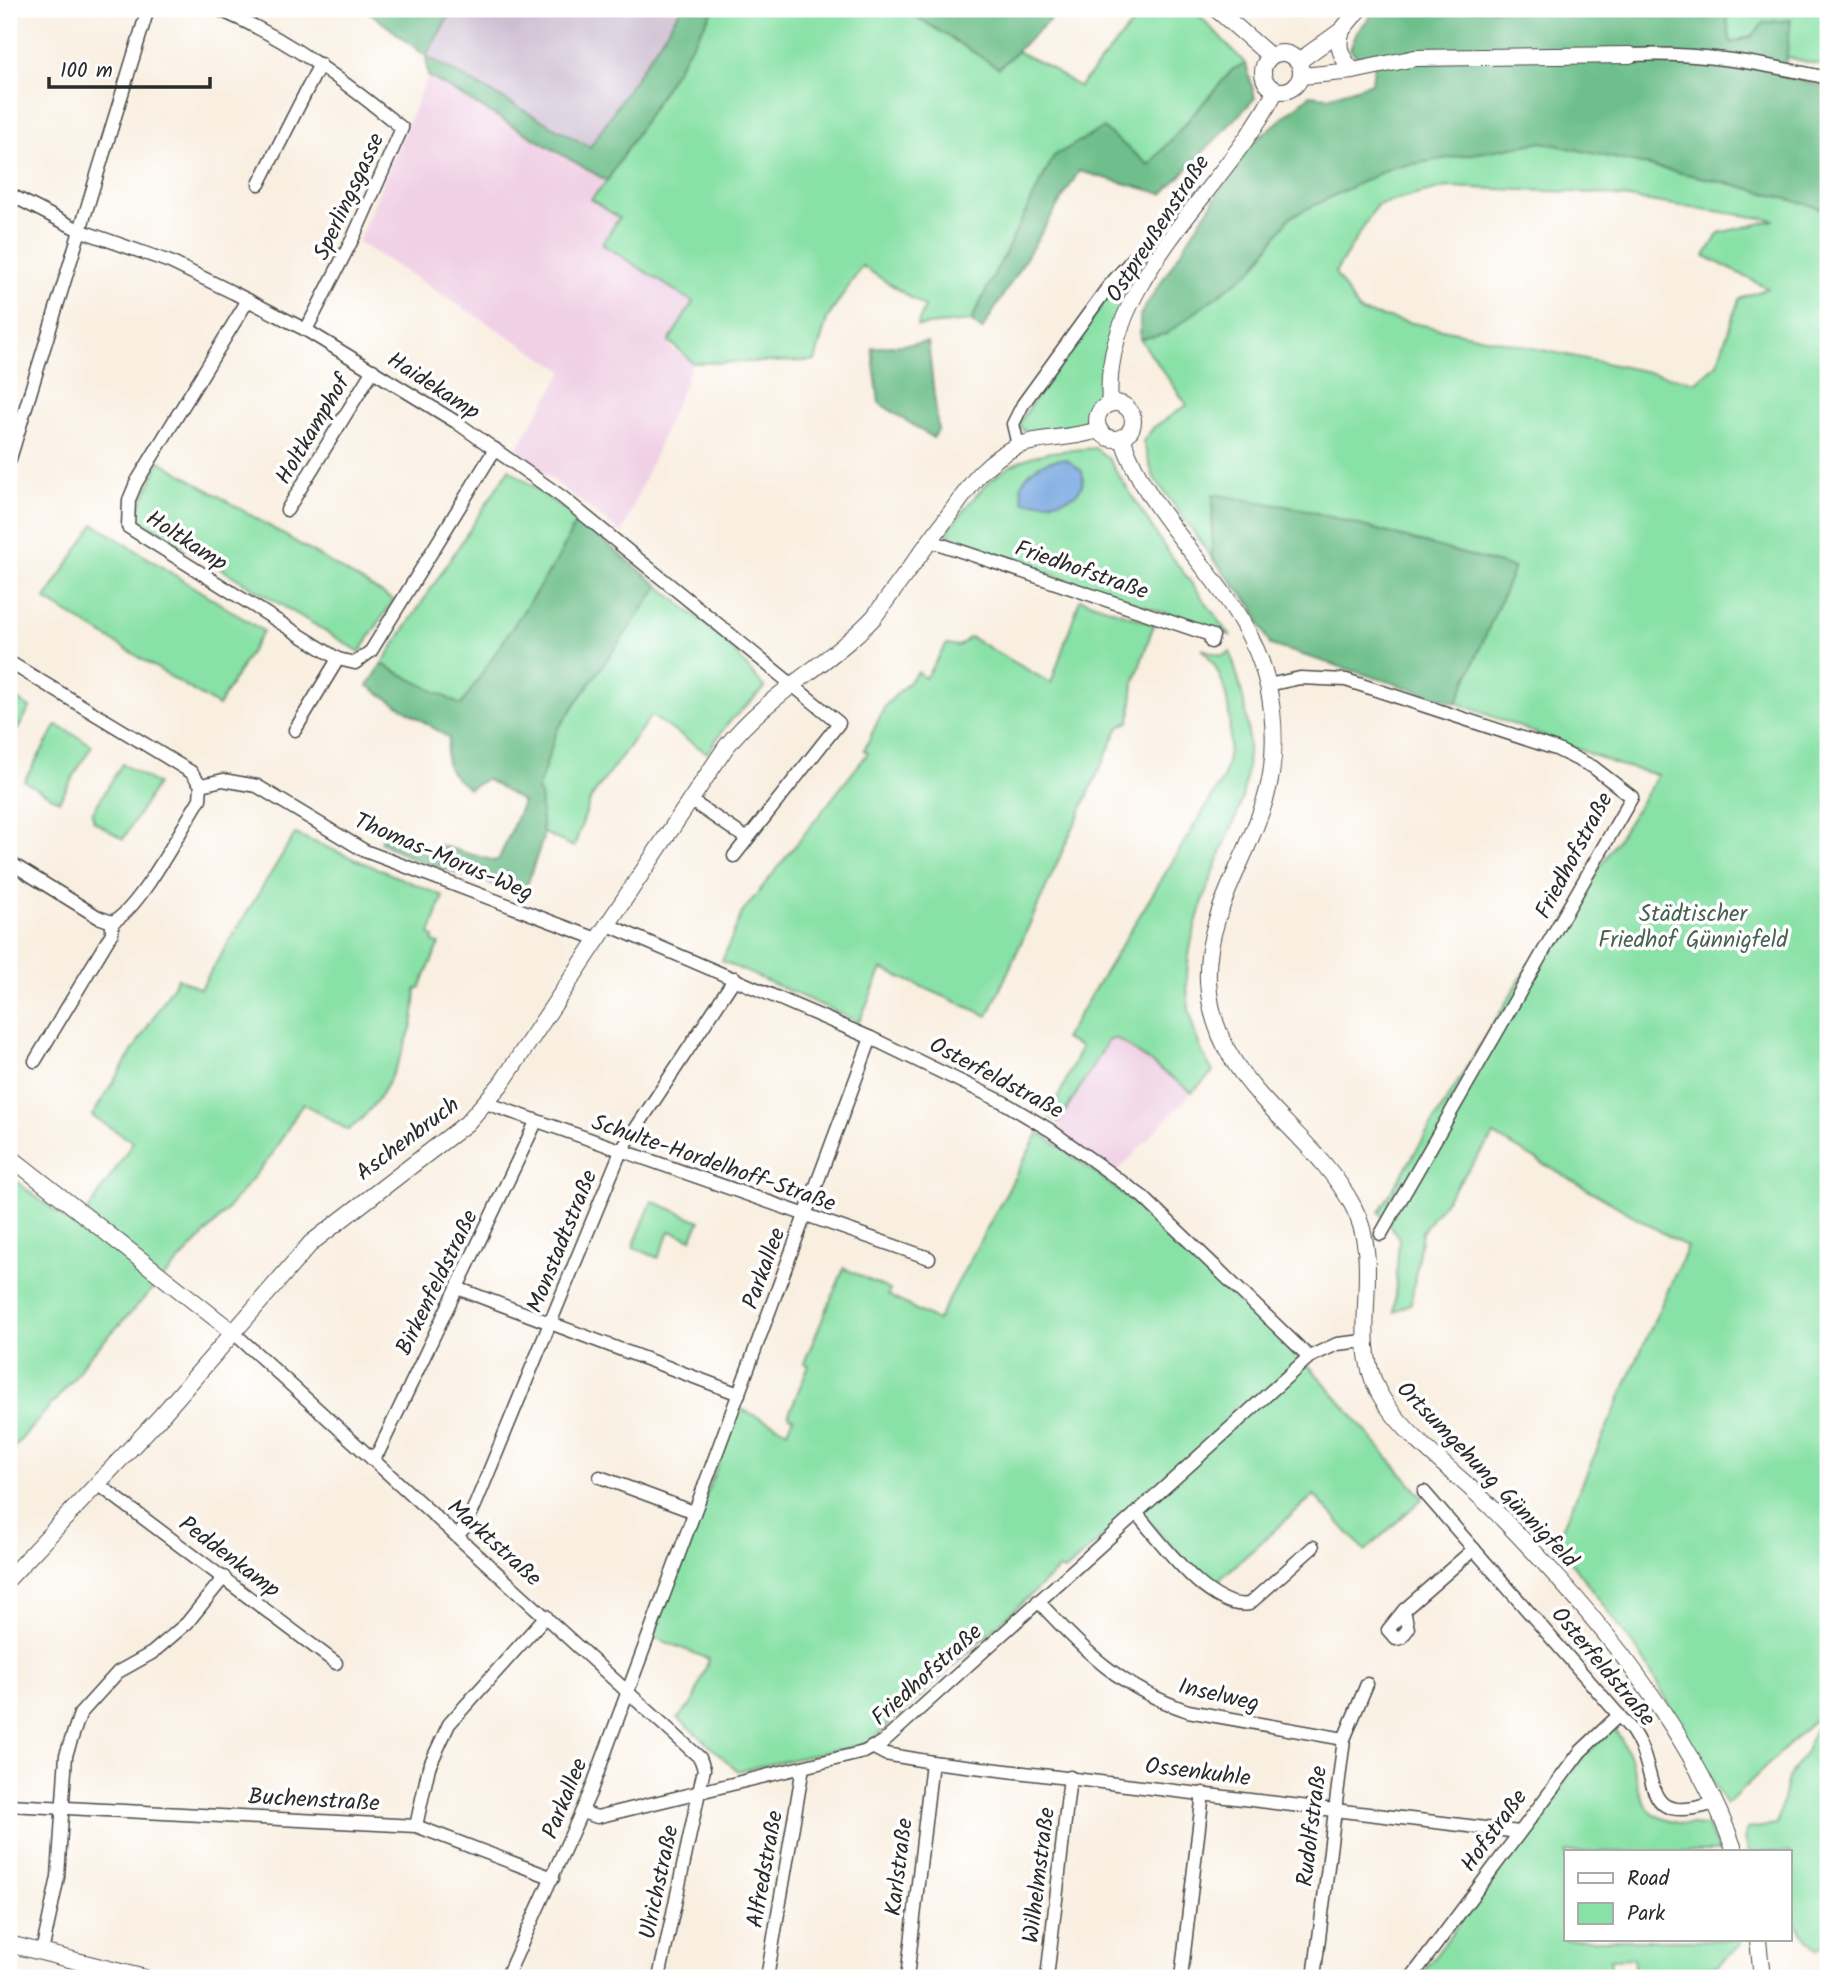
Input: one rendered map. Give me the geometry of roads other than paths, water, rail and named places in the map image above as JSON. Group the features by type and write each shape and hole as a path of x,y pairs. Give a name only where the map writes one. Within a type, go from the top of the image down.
{"street":[{"path":"9,462 148,9"},
{"name":"Sperlingsgasse","path":"217,9 284,42 320,64 402,128 357,230 306,330"},
{"path":"1216,9 1270,56"},
{"path":"1359,9 1342,30 1300,68 1289,90 1276,90 1264,78 1264,66 1270,56 1282,52 1300,68 1353,71 1415,58 1681,52 1730,57 1828,78"},
{"path":"1342,30 1338,43 1344,61 1353,71"},
{"path":"259,184 320,64"},
{"name":"Ostpreußenstraße","path":"1110,403 1115,349 1129,310 1159,258 1261,118 1276,90"},
{"name":"Ostpreußenstraße","path":"1018,444 1013,424 1019,411 1101,295 1162,226 1181,193"},
{"name":"Haidekamp","path":"9,194 79,230 170,262 306,330 373,370 495,449 562,497 793,684"},
{"name":"Holtkamp","path":"248,300 136,483 129,500 128,527 338,659"},
{"name":"Holtkamphof","path":"288,510 373,370"},
{"path":"1110,403 1122,404 1132,416 1131,429 1122,438 1107,437 1099,430 1098,414 1110,403"},
{"path":"606,924 746,722 862,629 896,592 972,483 999,455 1018,444 1099,430"},
{"name":"Ortsumgehung Günnigfeld","path":"1122,438 1142,482 1243,625 1260,657 1268,685 1273,737 1271,770 1256,823 1214,928 1208,979 1218,1034 1242,1075 1332,1176 1357,1214 1369,1261 1364,1341 1373,1379 1388,1407 1503,1520 1578,1602 1672,1729 1715,1803"},
{"path":"295,730 338,659 355,663 371,651 495,449"},
{"name":"Friedhofstraße","path":"931,541 1213,636 1211,642"},
{"path":"9,662 191,772 201,785 200,799 130,909 113,922 112,933 35,1061"},
{"name":"Friedhofstraße","path":"1268,685 1300,678 1346,680 1556,749 1593,767 1632,797 1381,1234"},
{"path":"734,856 839,723 793,684"},
{"name":"Thomas-Morus-Weg","path":"201,785 223,780 257,786 366,851 597,939"},
{"path":"690,800 746,838"},
{"path":"9,862 98,917 113,922"},
{"name":"Aschenbruch","path":"9,1578 325,1230 467,1122 486,1102 606,924"},
{"name":"Osterfeldstraße","path":"606,924 871,1038 1003,1102 1050,1130 1153,1207 1309,1357"},
{"name":"Monstadtstraße","path":"457,1536 465,1527 476,1503 621,1151 735,978"},
{"name":"Parkallee","path":"506,1978 582,1812 871,1038"},
{"name":"Schulte-Hordelhoff-Straße","path":"486,1102 536,1122 929,1258"},
{"name":"Birkenfeldstraße","path":"372,1459 379,1451 536,1122"},
{"path":"9,1156 234,1333"},
{"path":"457,1288 738,1394"},
{"name":"Marktstraße","path":"234,1333 700,1758 704,1769 698,1794"},
{"name":"Friedhofstraße","path":"582,1812 597,1816 698,1794 872,1748 883,1742 1309,1357 1337,1344 1364,1341"},
{"path":"600,1477 694,1512"},
{"name":"Peddenkamp","path":"98,1483 336,1663"},
{"name":"Osterfeldstraße","path":"1424,1492 1619,1715 1641,1745 1653,1789 1666,1808 1686,1811 1715,1803"},
{"path":"1136,1513 1207,1592 1243,1605 1250,1604 1313,1547"},
{"path":"1404,1610 1474,1549"},
{"path":"42,1952 58,1877 66,1755 80,1714 118,1672 152,1653 187,1623 224,1577"},
{"name":"Inselweg","path":"1038,1601 1085,1652 1107,1670 1164,1703 1188,1711 1344,1739"},
{"path":"416,1826 429,1767 449,1724 546,1616"},
{"name":"Rudolfstraße","path":"1314,1978 1344,1739 1367,1684"},
{"name":"Hofstraße","path":"1411,1978 1580,1752 1619,1715"},
{"name":"Ossenkuhle","path":"872,1748 885,1754 932,1762 1519,1832"},
{"name":"Karlstraße","path":"907,1978 932,1762"},
{"name":"Alfredstraße","path":"767,1978 803,1767"},
{"name":"Wilhelmstraße","path":"1047,1978 1070,1777"},
{"path":"1181,1978 1203,1793"},
{"name":"Ulrichstraße","path":"659,1978 698,1794"},
{"path":"1715,1803 1734,1850"},
{"name":"Buchenstraße","path":"9,1805 416,1826 553,1878"},
{"path":"1758,1941 1762,1978"},
{"path":"9,1944 145,1978"}],"water":[{"path":"1066,459 1082,471 1083,482 1080,490 1065,499 1024,502 1021,488 1027,475 1045,463"}],"park label":[{"name":"Städtischer Friedhof Günnigfeld","path":"1693,926"}]}
